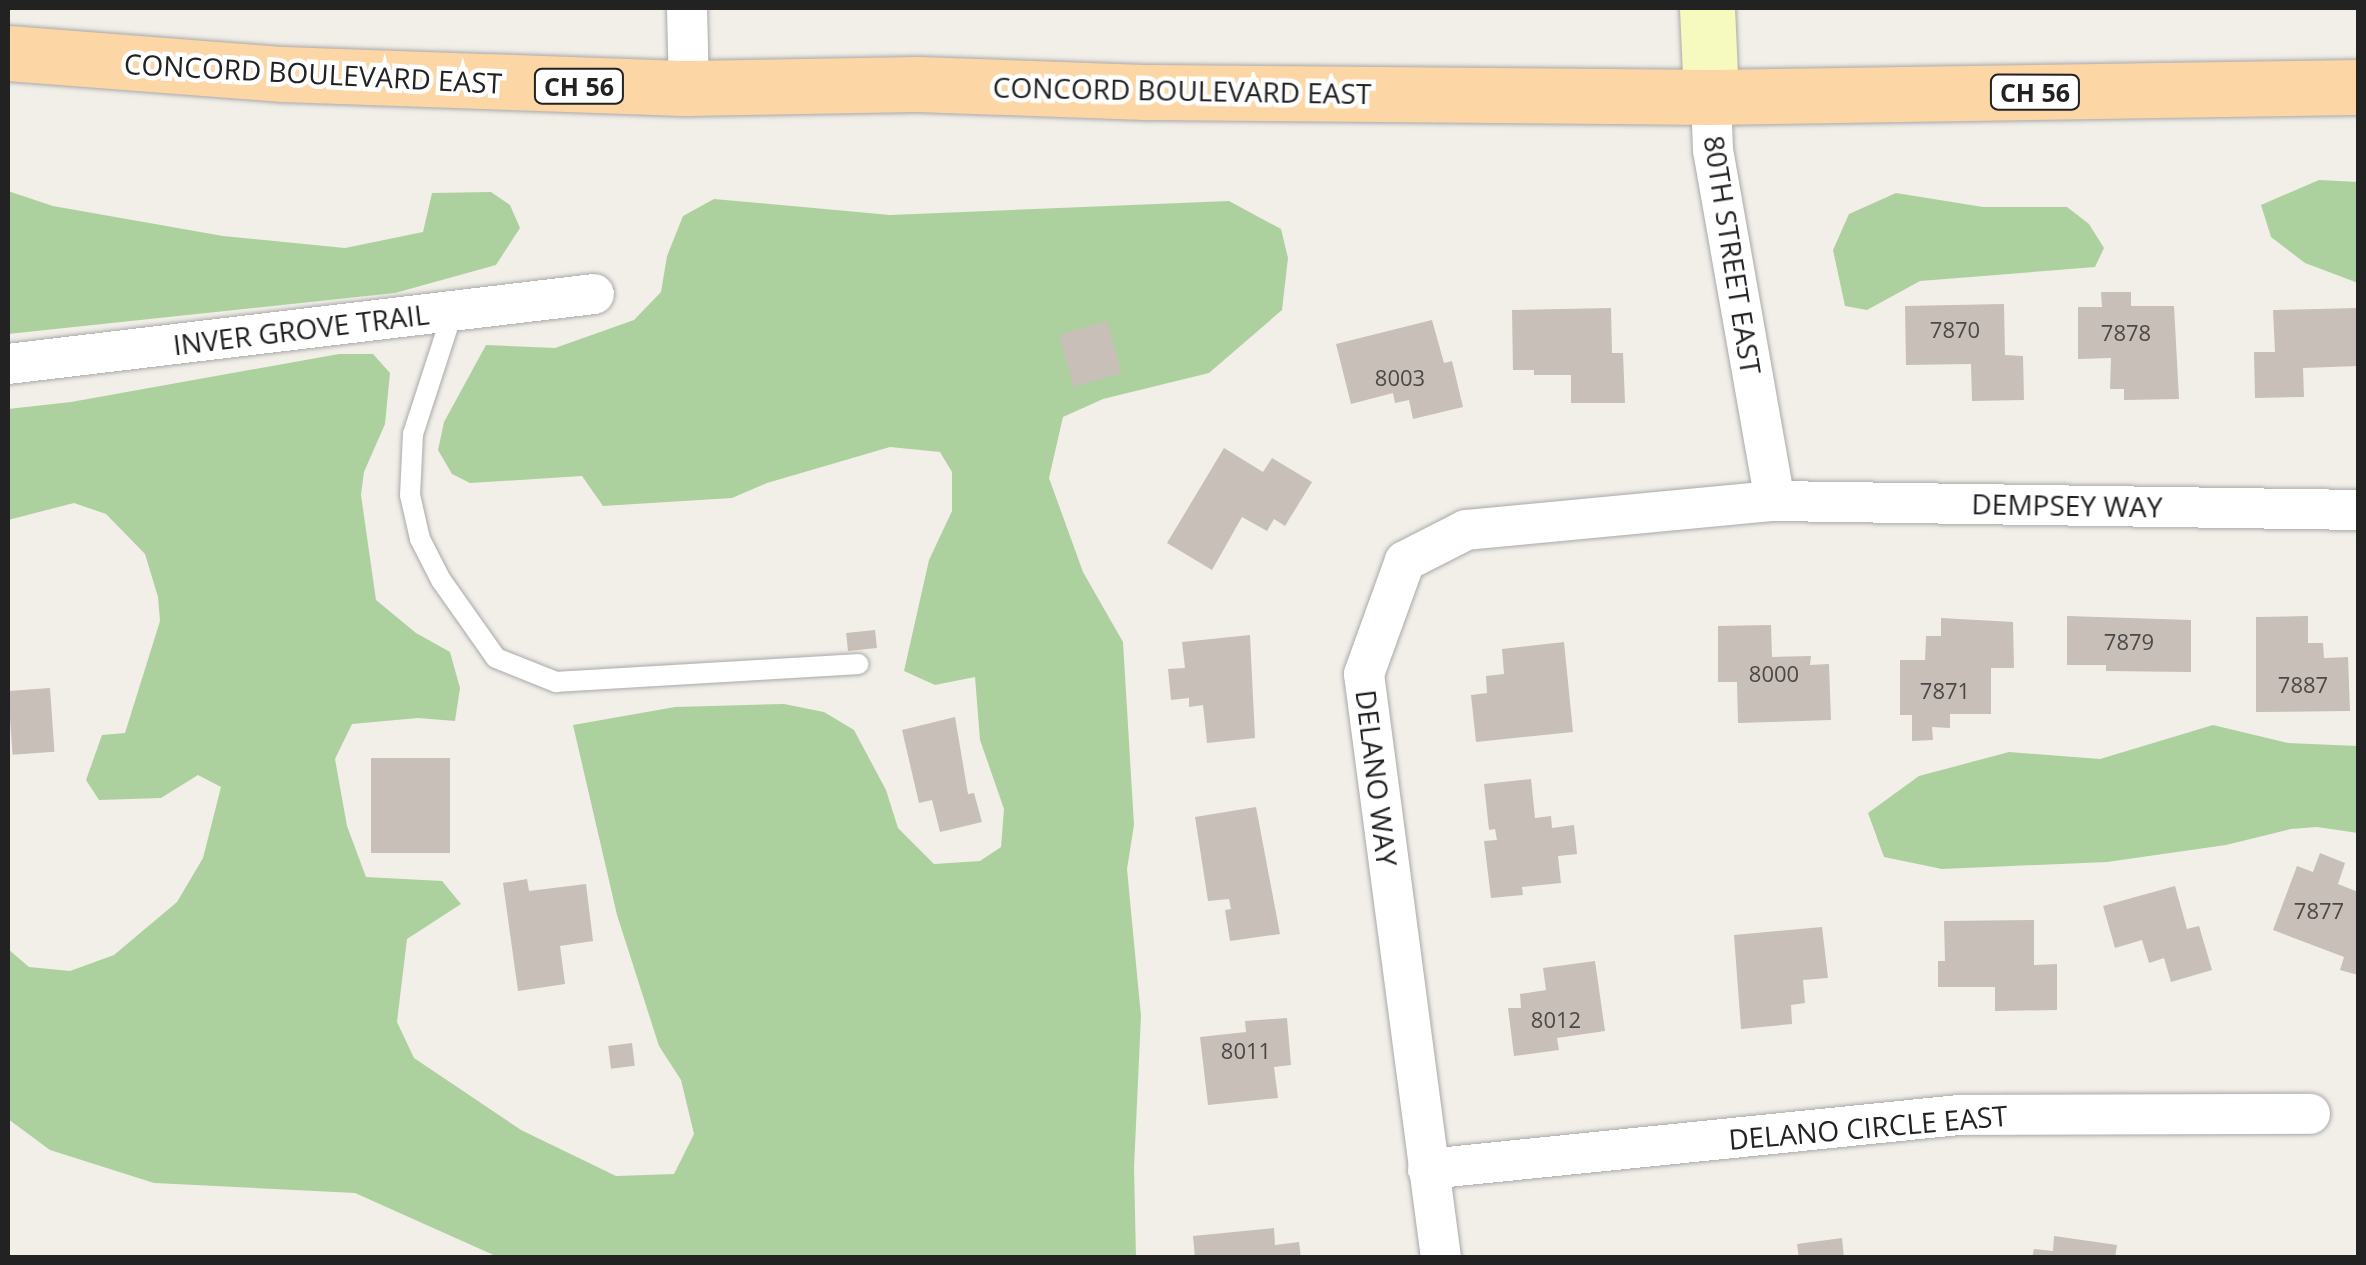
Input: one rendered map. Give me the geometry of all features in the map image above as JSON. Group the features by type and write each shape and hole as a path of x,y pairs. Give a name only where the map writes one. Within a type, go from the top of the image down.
{"main road":[{"name":"CONCORD BOULEVARD EAST","path":"8,53 303,75 689,88 917,84 1151,92 1710,97 2358,87"}],"street":[{"path":"687,8 689,88"},
{"name":"80TH STREET EAST","path":"1706,8 1713,150 1775,501"},
{"name":"INVER GROVE TRAIL","path":"8,364 594,294"},
{"name":"DEMPSEY WAY","path":"1775,501 2358,510"},
{"name":"DELANO WAY","path":"1440,1258 1364,674 1405,562 1466,530 1775,501"},
{"name":"DELANO CIRCLE EAST","path":"1428,1169 1959,1115 2310,1114"}],"lane":[{"path":"454,311 412,434 410,495 420,539 441,580 496,658 556,682 858,664"}],"green space":[{"path":"2319,180 2358,182 2358,283 2305,263 2271,237 2261,205"},
{"path":"8,191 53,206 223,236 345,248 423,232 432,193 491,192 510,205 520,228 496,265 395,293 8,334"},
{"path":"1896,193 1983,207 2067,207 2089,224 2104,248 2095,267 1920,281 1867,310 1845,306 1833,250 1849,214"},
{"path":"714,199 890,215 1229,201 1281,229 1288,258 1282,310 1209,373 1103,399 1063,417 1049,478 1083,572 1123,642 1134,825 1127,869 1141,1016 1134,1168 1136,1257 498,1257 355,1193 154,1183 50,1150 8,1119 8,949 29,967 70,971 114,955 177,902 203,858 221,787 198,775 161,798 99,800 86,780 102,735 125,733 160,621 158,597 145,554 106,514 74,503 8,520 8,409 71,402 339,354 373,354 390,373 385,424 364,472 361,495 376,600 416,633 450,652 460,688 455,721 418,718 352,724 335,759 347,826 366,877 442,881 461,904 407,939 397,1022 414,1058 521,1130 616,1176 674,1174 694,1134 681,1080 659,1046 617,915 573,725 675,707 784,704 824,712 854,730 886,790 898,828 934,864 980,861 1001,847 1004,809 980,740 975,677 935,685 904,671 929,560 952,511 952,472 940,452 890,447 767,483 732,498 603,506 582,476 470,483 452,474 438,450 444,422 486,345 555,348 634,320 661,292 667,256 683,216"},
{"path":"2213,725 2288,743 2358,746 2358,833 2317,827 2291,829 2226,845 2107,862 1942,869 1884,857 1868,813 1919,776 2009,752 2100,759"}],"building":[{"path":"2101,292 2131,292 2131,306 2174,306 2179,399 2124,400 2124,389 2110,389 2111,358 2078,359 2078,307 2102,307"},
{"path":"2004,304 2005,355 2023,356 2024,400 1972,401 1971,364 1906,365 1905,306"},
{"path":"1611,308 1612,353 1623,353 1625,403 1571,403 1571,375 1534,375 1534,370 1513,370 1512,310"},
{"path":"2358,308 2358,366 2303,368 2304,397 2255,398 2254,352 2275,352 2273,310"},
{"path":"1432,320 1444,363 1452,361 1463,407 1413,419 1409,400 1395,403 1393,393 1351,404 1336,344"},
{"path":"1107,321 1122,373 1074,387 1059,335"},
{"path":"1224,448 1263,472 1272,458 1312,482 1285,526 1274,519 1267,531 1242,517 1212,570 1167,543"},
{"path":"2067,616 2191,620 2191,672 2106,671 2106,665 2067,665"},
{"path":"2308,616 2308,643 2323,643 2324,658 2348,657 2350,711 2256,712 2256,617"},
{"path":"1941,618 2013,622 2014,668 1991,668 1991,714 1950,714 1950,728 1932,727 1933,740 1912,741 1912,715 1900,715 1900,660 1925,660 1926,636 1941,636"},
{"path":"1771,625 1772,657 1811,656 1810,665 1829,664 1831,720 1738,723 1737,682 1718,682 1718,626"},
{"path":"875,630 877,648 848,651 846,633"},
{"path":"1250,635 1255,738 1207,743 1203,705 1189,707 1189,698 1171,700 1168,669 1185,668 1182,642"},
{"path":"1564,642 1573,732 1476,742 1471,695 1487,693 1486,676 1504,674 1502,649"},
{"path":"50,688 54,752 13,755 8,691"},
{"path":"955,717 968,794 974,793 982,822 940,832 932,800 919,803 902,730"},
{"path":"371,758 450,758 450,853 371,853"},
{"path":"1531,779 1535,818 1551,816 1552,828 1574,825 1577,854 1558,856 1561,883 1522,887 1523,895 1491,898 1484,841 1497,840 1495,829 1489,830 1484,784"},
{"path":"1256,807 1280,934 1230,941 1225,910 1231,909 1229,899 1208,901 1195,817"},
{"path":"2320,853 2345,863 2338,884 2358,892 2358,975 2340,970 2344,957 2273,930 2297,866 2313,872"},
{"path":"527,879 529,891 586,884 593,941 560,946 565,984 518,991 503,883"},
{"path":"2175,886 2187,929 2199,926 2212,970 2171,982 2164,958 2149,963 2142,940 2115,948 2103,906"},
{"path":"2034,920 2034,965 2057,964 2057,1010 1995,1011 1995,987 1938,987 1938,961 1945,961 1944,921"},
{"path":"1822,927 1828,978 1803,980 1805,1003 1791,1005 1792,1024 1741,1029 1734,935"},
{"path":"1595,961 1605,1031 1557,1038 1559,1050 1514,1056 1508,1008 1521,1008 1520,994 1546,990 1543,968"},
{"path":"1287,1018 1291,1065 1274,1067 1278,1098 1208,1105 1200,1037 1246,1032 1245,1021"},
{"path":"632,1043 635,1066 611,1069 608,1046"},
{"path":"1274,1228 1275,1245 1299,1242 1301,1258 1195,1258 1193,1236"},
{"path":"2054,1236 2117,1245 2115,1258 2032,1258 2034,1249 2053,1251"},
{"path":"1842,1238 1844,1258 1799,1258 1797,1244"}]}
